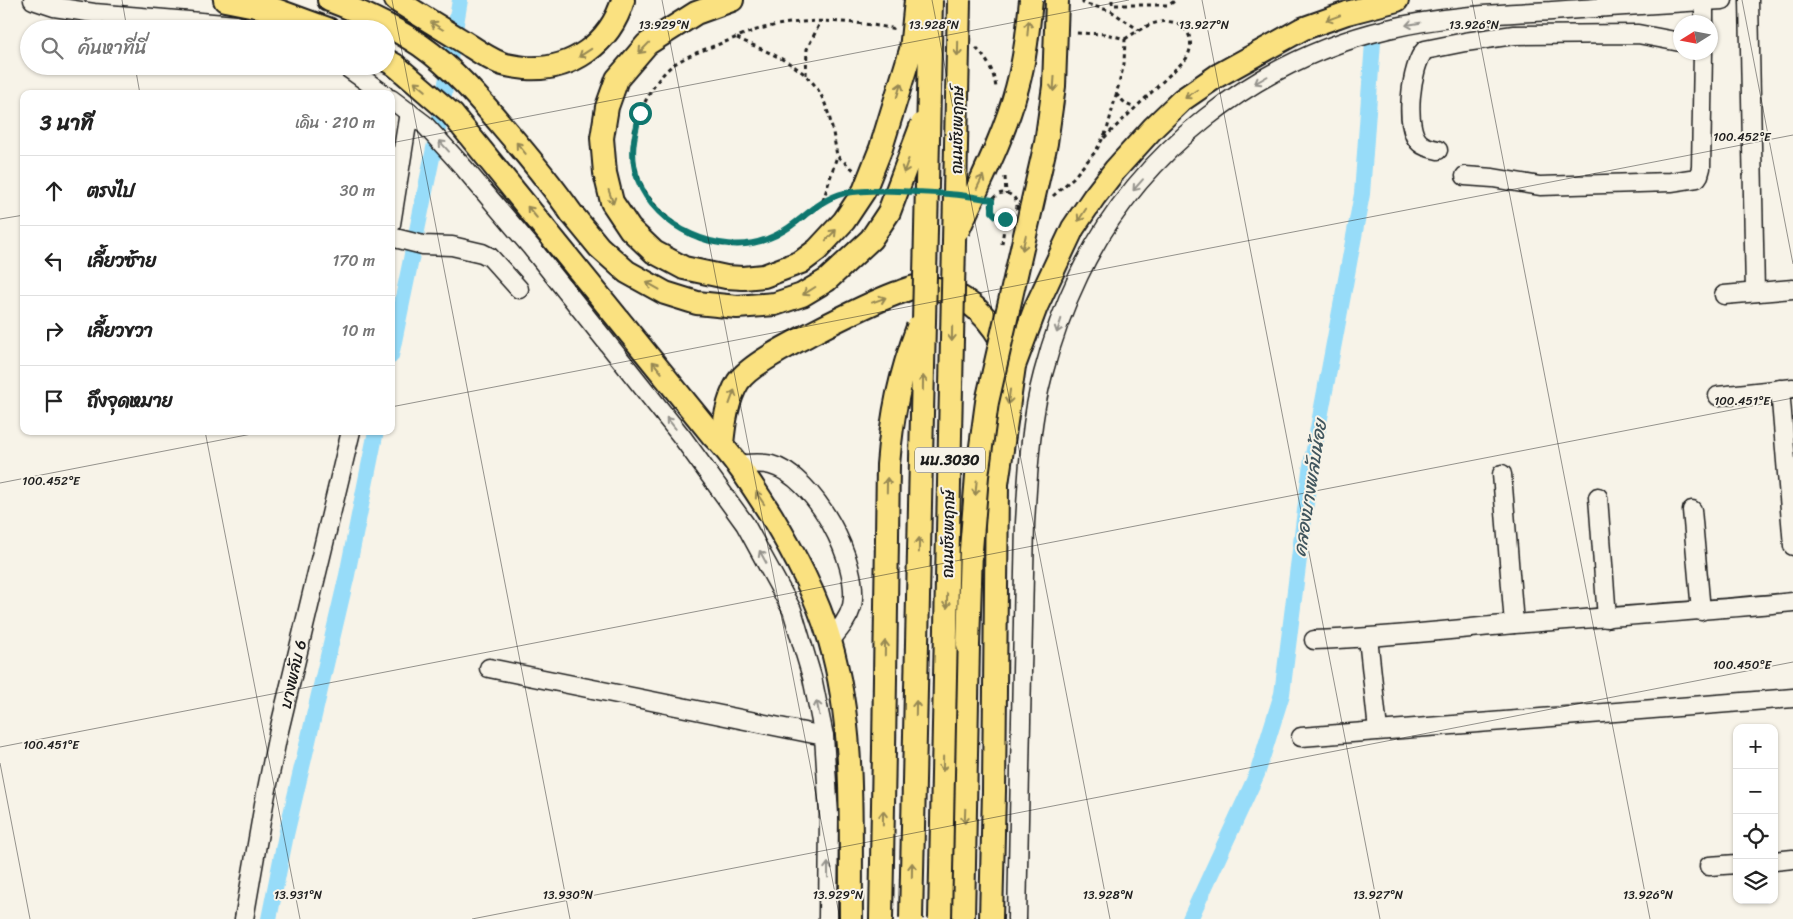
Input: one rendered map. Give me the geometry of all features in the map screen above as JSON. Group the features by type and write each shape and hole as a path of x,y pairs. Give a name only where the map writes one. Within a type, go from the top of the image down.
{"main road":[{"path":"225,0 262,6 303,20"},
{"path":"329,0 352,8 376,20"},
{"path":"396,0 500,63 538,68 556,66 572,61 590,50 606,34 619,13 623,0"},
{"path":"732,0 696,14 647,44 617,79 607,107 602,138 604,173 612,202 630,229 654,252 684,268 726,277 743,278 764,276 801,262 817,250 844,221 864,191 881,148 911,50 916,0"},
{"name":"ถนนชัยพฤกษ์","path":"911,919 931,0"},
{"path":"395,30 421,46 475,93 537,167 599,247 627,272 665,292 697,303 737,306 775,304 802,295 827,280 871,239 889,212 923,120 946,0"},
{"name":"ถนนชัยพฤกษ์","path":"940,919 959,0"},
{"path":"881,919 888,465 892,420 900,380 933,284 1003,132 1017,88 1028,39 1031,0"},
{"path":"963,919 968,645 972,541 977,476 987,402 1046,143 1054,86 1057,0"},
{"path":"991,919 997,484 1014,366 1036,307 1073,228 1094,197 1115,170 1154,127 1182,100 1217,76 1302,29 1347,13 1397,0"},
{"path":"395,65 452,114 713,436 722,444 762,500 793,550 814,595 830,641 840,687 850,758 851,919"},
{"path":"722,444 724,423 732,393 739,381 748,372 783,348 872,302 915,287 943,289 963,298 977,308 1004,344 1014,366"}],"street":[{"path":"33,0 54,7 94,13 170,20"},
{"path":"1017,919 1025,524 1035,416 1043,375 1063,313 1080,273 1107,227 1133,190 1175,143 1225,103 1260,80 1308,56 1359,37 1387,29 1476,16 1723,0"},
{"path":"1749,0 1755,292"},
{"path":"1704,1 1704,15"},
{"path":"1438,150 1421,144 1414,133 1411,123 1410,105 1413,84 1419,58 1425,50 1465,42 1514,36 1638,34 1673,41"},
{"path":"1466,176 1493,178 1540,186 1671,182 1697,178 1701,168 1704,60"},
{"path":"358,75 378,90"},
{"path":"395,102 424,124 464,168 531,247 682,437 745,524 792,610 812,677 824,736 829,815 828,919"},
{"path":"395,219 410,112"},
{"path":"395,234 423,245 452,246 482,253 490,257 519,288"},
{"path":"1724,296 1793,289"},
{"path":"1718,396 1787,388 1793,546"},
{"name":"บางพลับ 6","path":"244,919 264,804 278,739 350,435"},
{"path":"736,465 760,463 771,465 789,473 809,490 838,534 853,580 852,604 847,620 830,641"},
{"path":"1502,474 1514,624"},
{"path":"1598,498 1608,618"},
{"path":"1692,510 1701,611"},
{"path":"1314,640 1368,638 1514,624 1701,611 1793,602"},
{"path":"1368,638 1378,730"},
{"path":"489,668 824,736"},
{"path":"1301,737 1793,698"},
{"path":"1778,861 1793,860"},
{"path":"1709,866 1733,864"}],"path":[{"path":"1083,0 1083,3 1111,11 1139,30"},
{"path":"1112,0 1112,5 1169,5 1176,0"},
{"path":"845,193 823,202 782,233 766,240 734,245 696,238 680,229 659,212 638,180 632,143 640,113 658,81 673,65 712,46 763,28 788,23 821,21 899,30"},
{"path":"806,76 807,49 821,21"},
{"path":"1102,140 1186,59 1190,51 1191,42 1189,34 1181,25 1171,22 1154,23 1125,39"},
{"path":"736,37 785,61 814,83 830,118 837,156 823,202"},
{"path":"972,45 984,57 991,68 995,78 997,98"},
{"path":"1116,94 1126,104 1135,108"},
{"path":"837,156 850,168 858,172"},
{"path":"1004,175 1006,194"},
{"path":"1006,194 1014,198 1017,206 1015,213 1009,218 1001,219 994,215 991,208 992,200 998,195 1006,194"},
{"path":"984,198 992,200"}],"waterway":[{"path":"395,337 439,124 460,0"},
{"name":"คลองบางพลับน้อย","path":"1190,919 1257,774 1282,694 1310,471 1362,194 1373,42"},
{"path":"269,919 286,835 347,575 375,435"}],"route":[{"path":"640,113 632,143 638,180 659,212 680,229 696,238 734,245 766,240 782,233 832,197 845,193 883,190 967,195 992,200 991,208 994,215 1005,219"}]}
